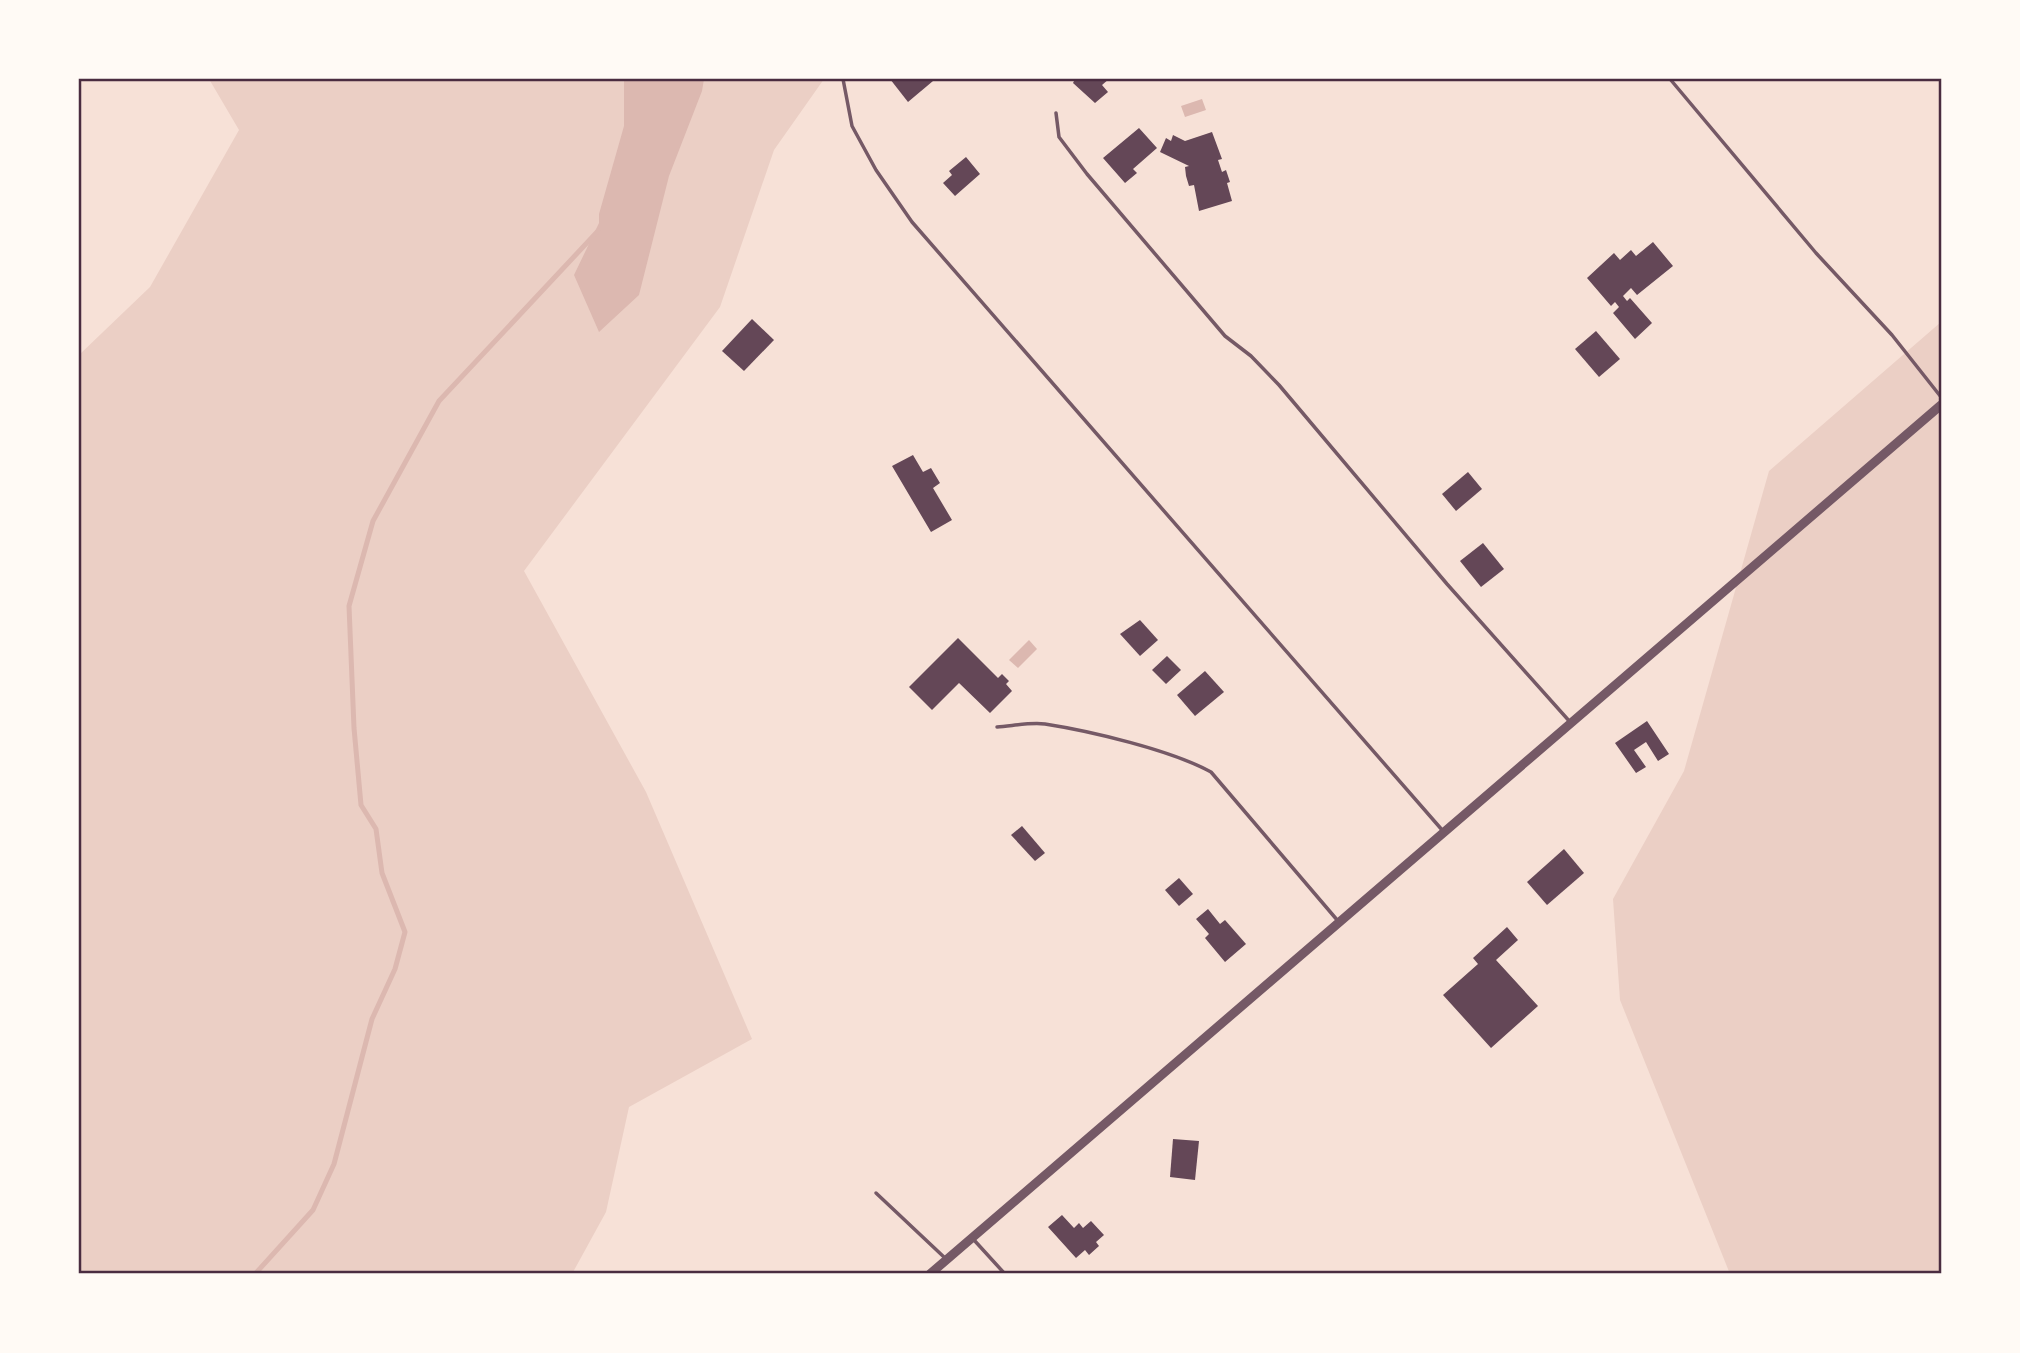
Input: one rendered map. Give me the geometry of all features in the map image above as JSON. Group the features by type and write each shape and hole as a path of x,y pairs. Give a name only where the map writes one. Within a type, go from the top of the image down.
{"street":[{"path":"929,1274 1941,405"}],"lane":[{"path":"843,79 852,126 876,170 912,222 1444,833"},
{"path":"1670,79 1941,397"},
{"path":"1056,113 1059,137 1104,194 1225,336 1251,356 1279,385 1543,696 1572,724"},
{"path":"996,727 1043,724 1197,764 1211,772 1340,923"},
{"path":"876,1193 947,1260"},
{"path":"973,1238 1005,1274"}],"shaded area":[{"path":"209,79 824,79 774,150 720,307 524,571 646,792 752,1039 629,1107 606,1212 572,1274 79,1274 79,355 150,287 239,130"},
{"path":"624,79 704,79 702,91 669,176 639,295 599,332 574,275 599,223 599,214 624,126"},
{"path":"1202,99 1206,110 1185,117 1181,106"},
{"path":"1941,322 1941,1274 1730,1274 1620,1000 1613,899 1684,771 1769,471"},
{"path":"1029,640 1037,649 1018,668 1009,660"}],"building":[{"path":"890,79 931,79 933,81 908,102"},
{"path":"1075,79 1109,79 1102,85 1108,92 1095,103 1073,83"},
{"path":"1139,128 1157,148 1133,169 1137,173 1125,183 1103,158"},
{"path":"1212,132 1222,159 1218,160 1222,172 1226,170 1230,182 1227,183 1232,201 1199,211 1194,185 1189,186 1186,176 1185,167 1189,166 1160,152 1166,138 1171,141 1173,135 1185,141"},
{"path":"966,157 980,174 955,196 943,183 952,175 949,171"},
{"path":"1653,242 1673,266 1637,295 1631,288 1623,296 1627,301 1630,298 1652,323 1635,339 1613,313 1619,307 1615,302 1611,306 1587,278 1614,253 1620,260 1631,250 1636,256"},
{"path":"752,319 774,340 744,371 722,351"},
{"path":"1596,331 1620,359 1599,377 1575,349"},
{"path":"913,455 923,472 931,468 940,483 933,488 952,520 931,532 892,466"},
{"path":"1468,472 1482,489 1456,511 1442,494"},
{"path":"1483,543 1504,569 1481,587 1460,561"},
{"path":"1140,620 1158,640 1140,656 1120,634"},
{"path":"958,638 998,678 1002,674 1009,681 1006,684 1012,691 990,713 959,683 932,710 909,687"},
{"path":"1167,656 1181,670 1166,684 1152,670"},
{"path":"1205,671 1224,692 1195,716 1177,695"},
{"path":"1647,721 1669,754 1658,761 1646,742 1634,750 1646,767 1636,773 1615,743"},
{"path":"1022,826 1045,853 1035,861 1011,835"},
{"path":"1564,849 1584,873 1547,905 1527,882"},
{"path":"1179,878 1193,894 1179,906 1165,890"},
{"path":"1208,909 1220,924 1225,920 1246,944 1225,962 1205,938 1209,934 1196,919"},
{"path":"1507,927 1518,940 1496,960 1538,1006 1491,1048 1443,995 1478,964 1473,958"},
{"path":"1173,1139 1199,1141 1195,1180 1170,1177"},
{"path":"1062,1215 1074,1228 1079,1223 1083,1228 1091,1221 1104,1235 1096,1242 1099,1246 1089,1255 1085,1250 1076,1258 1048,1227"}],"waterway":[{"path":"255,1274 313,1210 334,1164 372,1019 395,969 405,932 382,873 376,829 361,805 354,728 349,606 373,521 439,401 598,231"}]}
